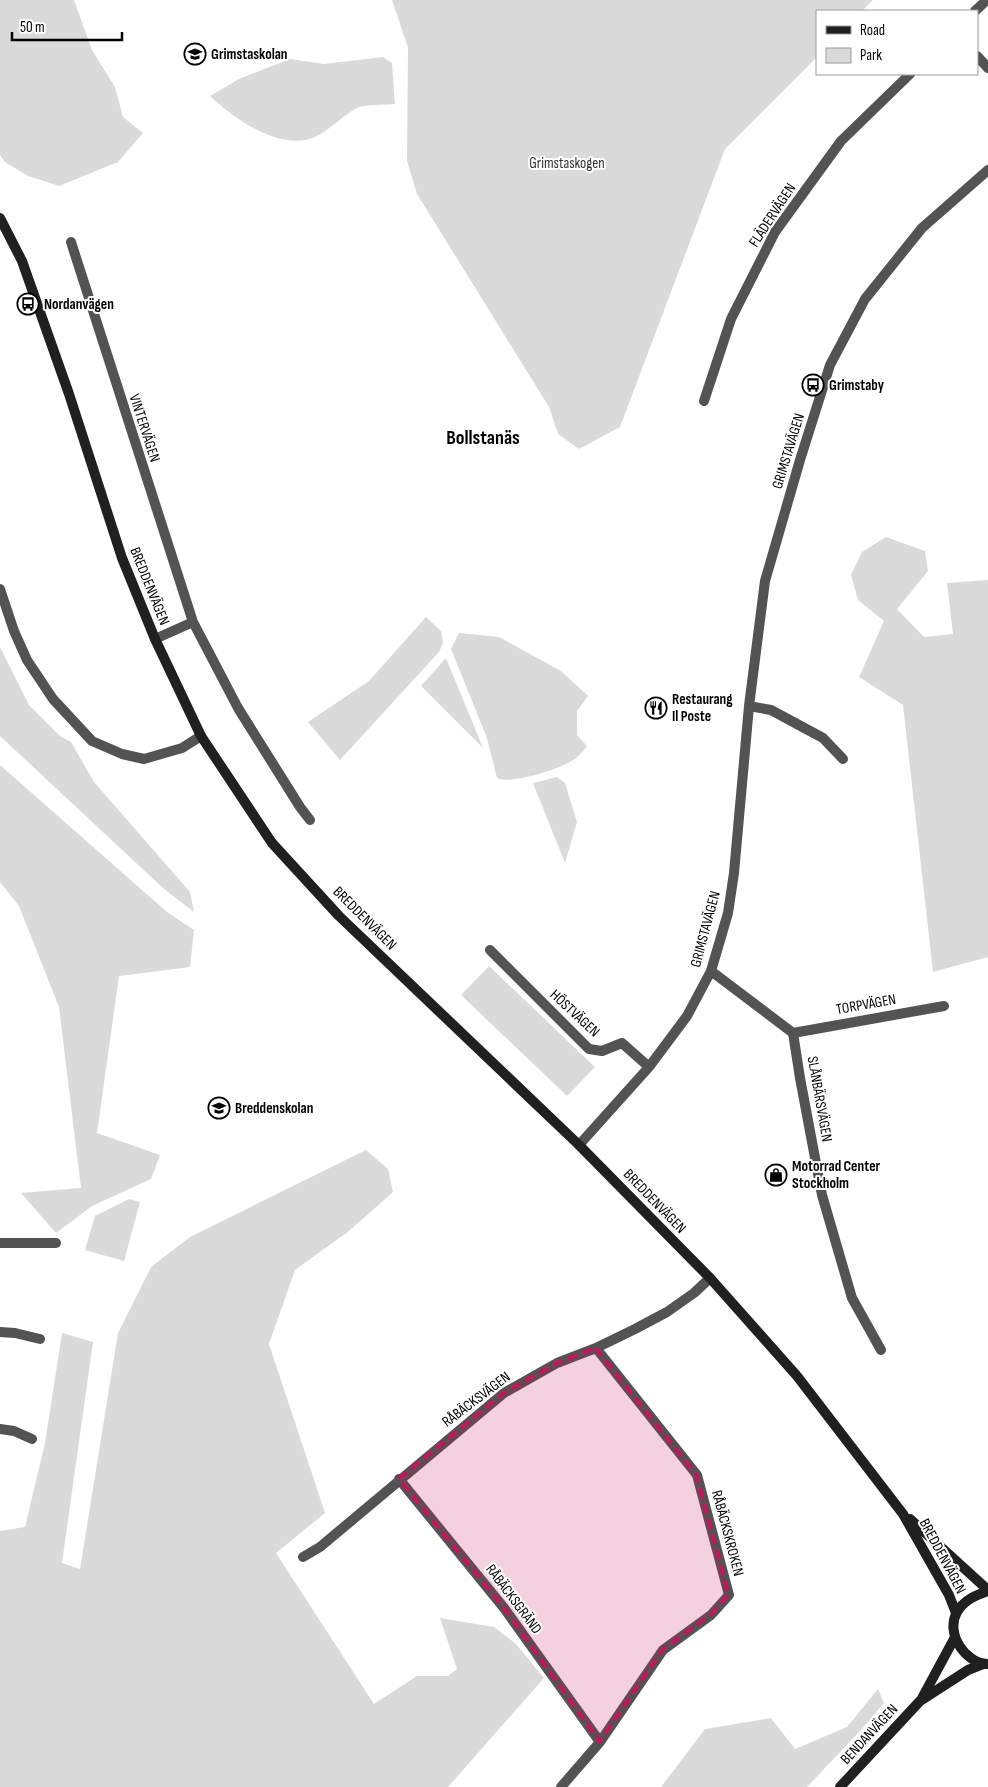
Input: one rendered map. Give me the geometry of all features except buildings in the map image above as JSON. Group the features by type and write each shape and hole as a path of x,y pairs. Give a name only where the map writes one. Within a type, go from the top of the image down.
{"street":[{"path":"976,10 986,0"},
{"path":"978,57 988,68"},
{"name":"FLÄDERVÄGEN","path":"704,401 732,319 775,232 841,141 909,75"},
{"name":"GRIMSTAVÄGEN","path":"579,1145 649,1067 687,1016 711,971 728,913 734,873 749,706 765,581 830,365 865,299 922,228 988,170"},
{"name":"BREDDENVÄGEN","path":"0,218 22,261 69,394 122,558 155,638 201,736 272,843 339,916 579,1145 710,1278 798,1376 903,1514 949,1595 956,1613"},
{"name":"VINTERVÄGEN","path":"71,242 193,622 238,708 310,820"},
{"path":"0,589 14,631 27,660 53,699 92,741 122,754 144,759 182,748 201,736"},
{"path":"155,638 193,622"},
{"path":"749,706 771,710 823,738 843,759"},
{"name":"HÖSTVÄGEN","path":"490,950 589,1049 602,1051 622,1043 649,1067"},
{"path":"711,971 793,1032"},
{"name":"TORPVÄGEN","path":"793,1032 944,1006"},
{"name":"SLÅNBÄRSVÄGEN","path":"793,1032 822,1194 852,1298 880,1350"},
{"path":"0,1243 56,1243"},
{"name":"RÅBÄCKSVÄGEN","path":"303,1557 320,1547 504,1393 557,1362 596,1348 667,1312 694,1293 710,1278"},
{"path":"0,1332 16,1333 40,1339"},
{"name":"RÅBÄCKSKROKEN","path":"562,1787 600,1742 663,1650 711,1615 729,1595 698,1475 596,1348"},
{"path":"0,1429 14,1431 32,1439"},
{"name":"RÅBÄCKSGRÄND","path":"399,1479 504,1608 600,1742"},
{"name":"BREDDENVÄGEN","path":"903,1514 988,1591 966,1600 956,1613 954,1624 955,1637"},
{"path":"955,1637 961,1649 971,1659 986,1664"},
{"name":"BENDANVÄGEN","path":"920,1701 955,1637"},
{"name":"BENDANVÄGEN","path":"840,1787 920,1701 968,1670 986,1664"}],"highlighted area":[{"path":"596,1348 697,1475 729,1595 711,1615 663,1650 600,1742 504,1608 399,1479 504,1393 557,1363"}],"green space":[{"path":"0,0 74,0 92,50 115,87 123,117 143,133 118,162 59,186 28,176 5,162 0,155"},
{"name":"Grimstaskogen","path":"392,0 873,0 863,10 816,10 816,58 725,149 620,427 579,449 558,434 549,407 417,194 407,161 408,48"},
{"path":"383,57 392,63 395,104 370,105 357,108 315,137 302,140 273,137 259,131 232,114 210,96 239,79 290,59 324,64"},
{"path":"886,537 925,551 928,571 897,609 924,637 953,634 947,583 988,580 988,957 933,972 903,705 859,677 884,621 858,600 851,575 862,552"},
{"path":"426,617 441,631 443,643 439,652 340,760 308,722 369,681"},
{"path":"459,633 499,637 561,671 588,696 577,711 577,735 587,746 579,756 567,764 535,775 503,780 497,778 487,738 451,649"},
{"path":"0,647 29,705 60,736 71,742 94,782 190,892 194,912 164,889 0,736"},
{"path":"446,658 483,748 421,686"},
{"path":"0,765 167,912 194,930 190,967 119,976 97,1133 160,1155 151,1179 92,1206 56,1233 21,1193 81,1188 59,1007 19,906 0,882"},
{"path":"557,777 565,783 577,822 565,863 533,783"},
{"path":"489,966 595,1067 567,1096 461,995"},
{"path":"366,1150 388,1169 393,1192 349,1231 295,1270 269,1344 325,1513 276,1553 374,1704 417,1676 448,1676 457,1669 440,1618 494,1627 516,1644 544,1678 448,1787 0,1787 0,1531 25,1527 45,1443 62,1333 93,1342 62,1563 80,1569 118,1333 151,1267 190,1237"},
{"path":"129,1199 140,1202 124,1261 85,1250 95,1216"},
{"path":"878,1689 884,1703 807,1787 661,1787 705,1729 771,1718 795,1749 847,1727"}],"place":[{"name":"Grimstaskolan","path":"195,54"},
{"name":"Nordanvägen","path":"28,304"},
{"name":"Grimstaby","path":"813,385"},
{"name":"Restaurang Il Poste","path":"656,708"},
{"name":"Breddenskolan","path":"219,1108"},
{"name":"Motorrad Center Stockholm","path":"776,1175"}],"district":[{"name":"Bollstanäs","path":"483,437"}]}
